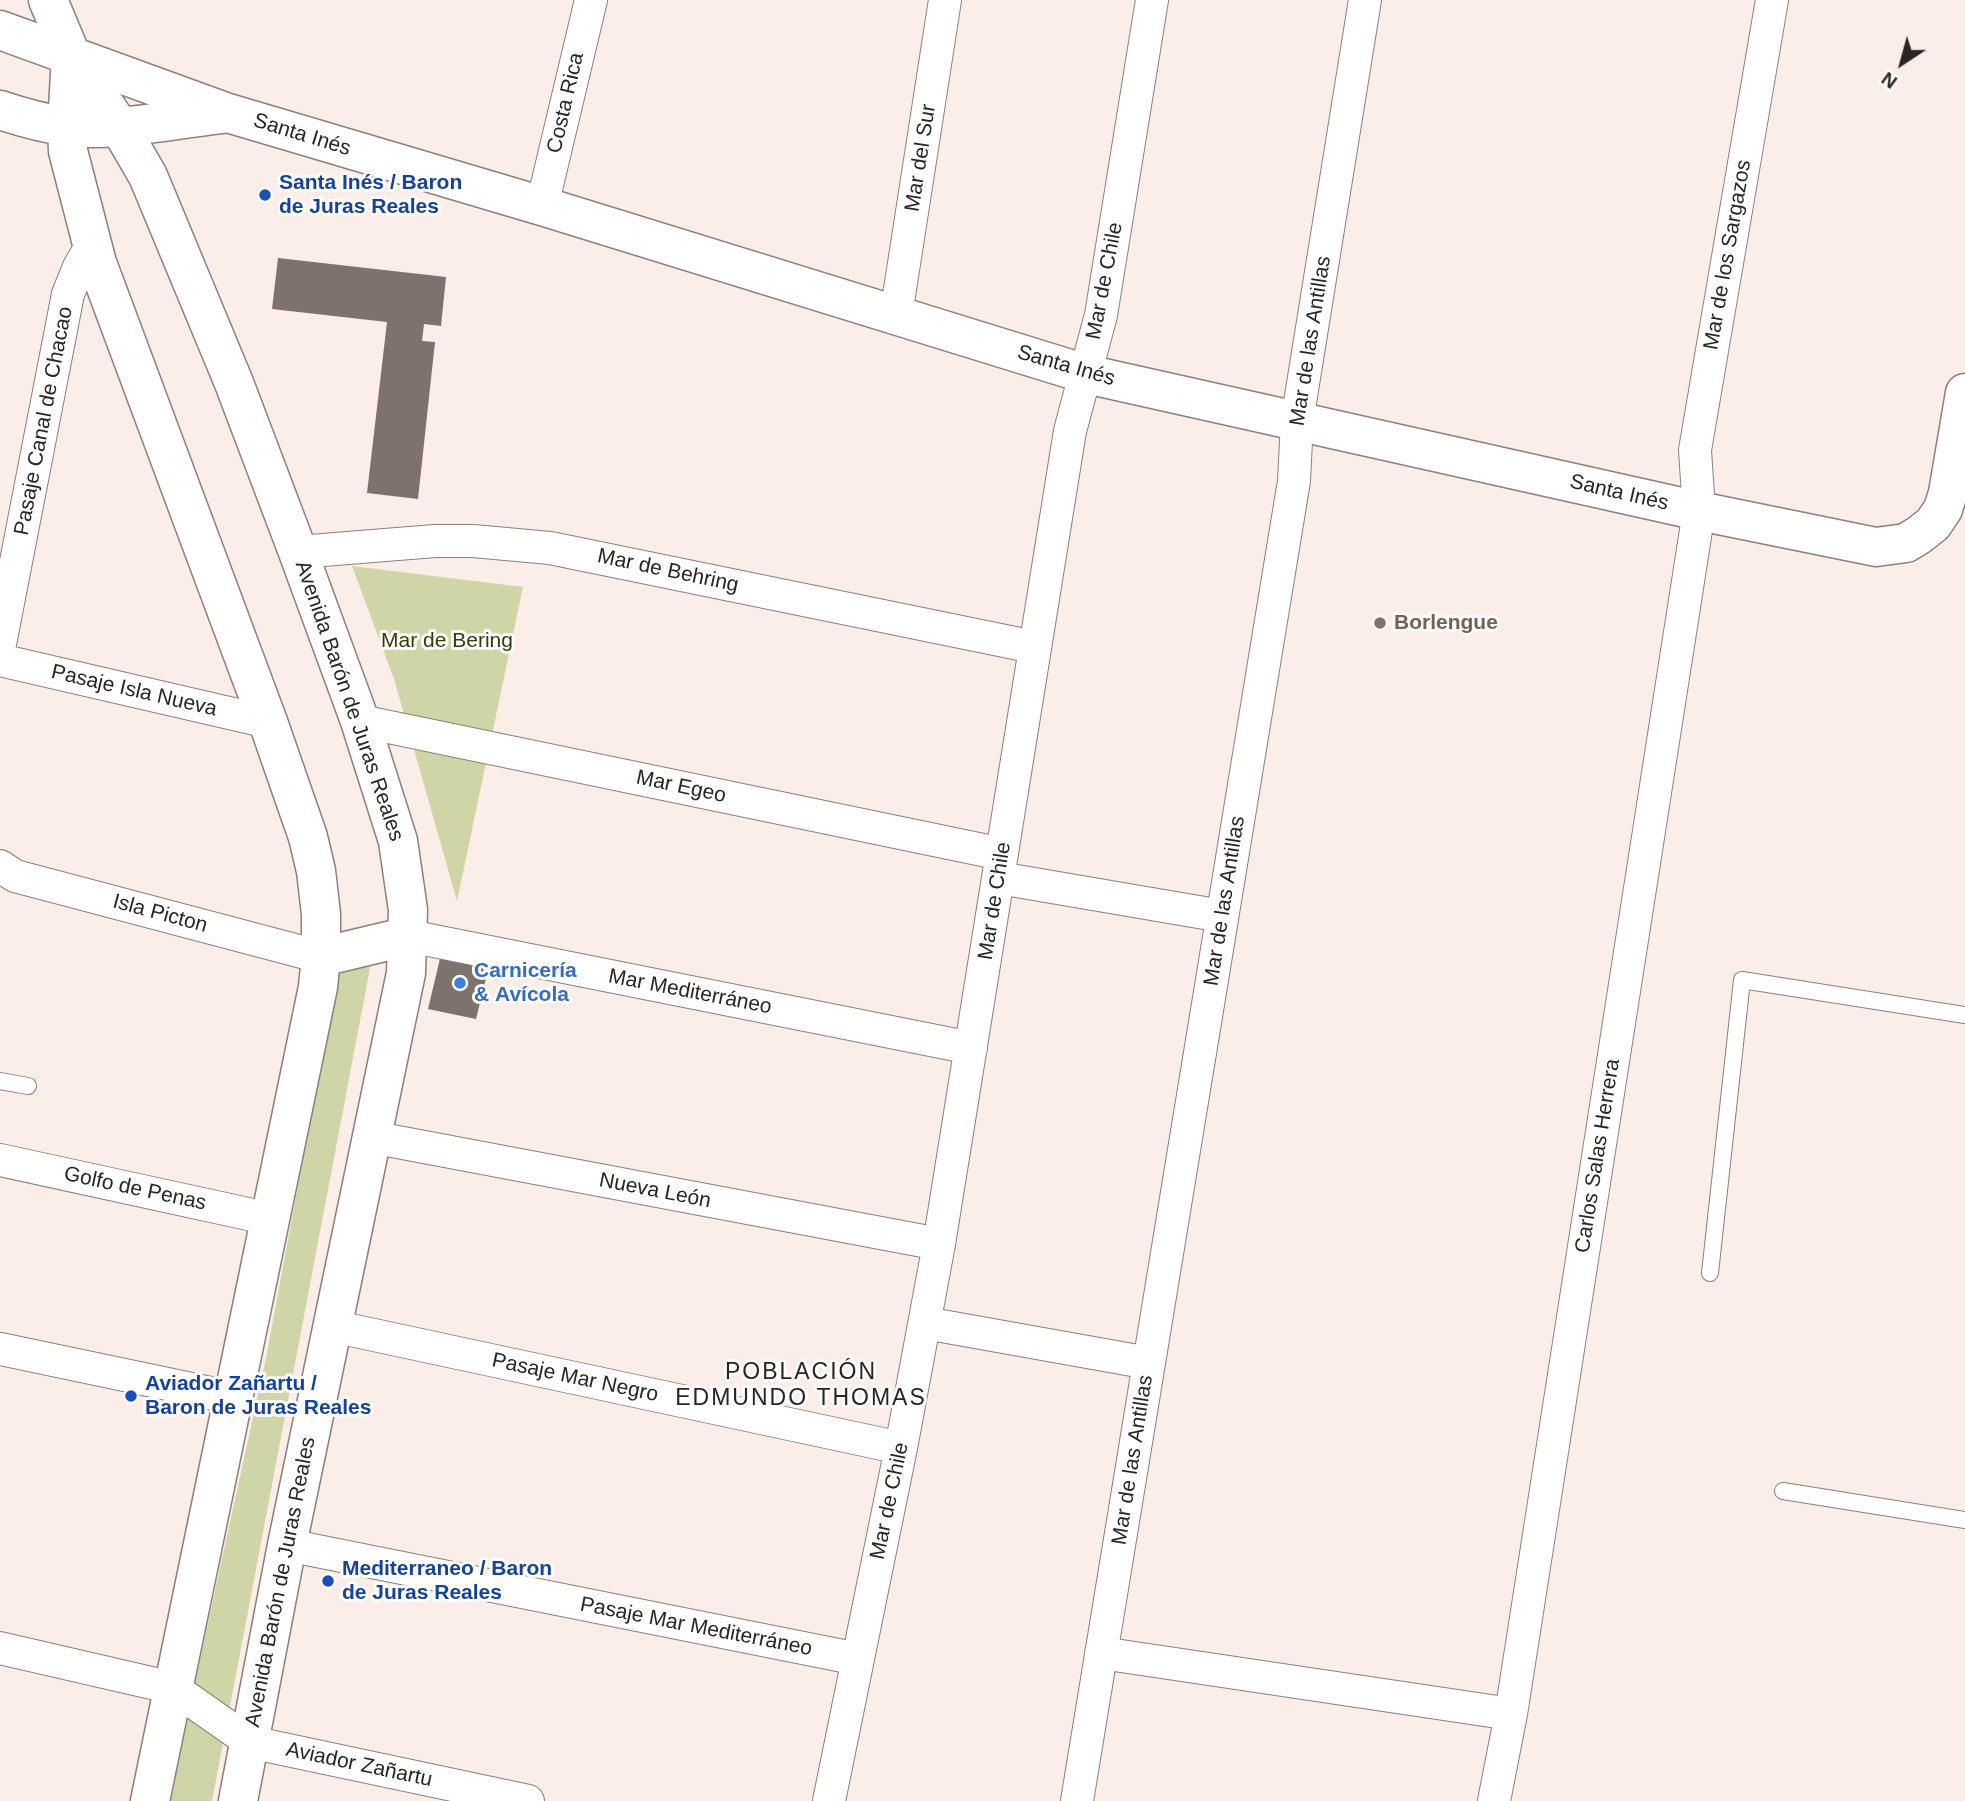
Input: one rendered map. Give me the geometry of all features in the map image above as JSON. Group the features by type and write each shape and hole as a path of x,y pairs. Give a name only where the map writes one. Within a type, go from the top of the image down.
{"street":[{"name":"Avenida Barón de Juras Reales","path":"48,0 71,55 119,126 148,176 234,383 360,721 398,841 405,880 409,936 406,973 287,1545 238,1801"},
{"name":"Costa Rica","path":"542,206 591,0"},
{"name":"Mar del Sur","path":"896,315 945,0"},
{"name":"Mar de Chile","path":"829,1801 925,1323 1070,431 1101,315 1152,0"},
{"name":"Mar de las Antillas","path":"1077,1801 1294,481 1297,421 1365,0"},
{"name":"Mar de los Sargazos","path":"1699,511 1695,450 1772,0"},
{"name":"Santa Inés","path":"0,30 228,113 542,206 1086,374 1699,511 1875,547 1906,542 1919,535 1933,524 1942,509 1948,493 1965,393"},
{"name":"Avenida Barón de Juras Reales","path":"71,55 66,127 68,151 97,263 268,722 307,837 316,871 321,914 318,986 150,1801"},
{"name":"Santa Inés","path":"0,110 66,127 119,126 228,113"},
{"name":"Pasaje Canal de Chacao","path":"0,644 68,294 92,244"},
{"name":"Carlos Salas Herrera","path":"1494,1801 1511,1714 1699,511"},
{"name":"Mar de Behring","path":"298,552 448,541 511,543 550,548 1034,647"},
{"name":"Pasaje Isla Nueva","path":"0,660 268,722"},
{"name":"Mar Egeo","path":"360,721 1222,916"},
{"name":"Isla Picton","path":"0,866 15,876 321,957"},
{"path":"321,957 409,936"},
{"name":"Mar Mediterráneo","path":"409,936 971,1048"},
{"name":"Nueva León","path":"371,1137 939,1244"},
{"name":"Golfo de Penas","path":"0,1160 271,1219"},
{"path":"925,1323 1149,1363"},
{"name":"Pasaje Mar Negro","path":"332,1326 901,1448"},
{"path":"0,1349 234,1398"},
{"name":"Pasaje Mar Mediterráneo","path":"287,1545 858,1660"},
{"name":"Aviador Zañartu","path":"0,1648 173,1688 250,1742 528,1801"},
{"path":"1101,1653 1511,1714"}],"lane":[{"path":"1710,1273 1742,980 1965,1015"},
{"path":"0,1081 28,1086"},
{"path":"1783,1491 1965,1520"}],"green space":[{"name":"Mar de Bering","path":"352,566 523,587 457,901 394,679"},
{"path":"340,960 371,963 212,1801 169,1801 266,1358"}],"building":[{"path":"278,258 446,277 441,326 424,324 422,341 435,342 418,499 367,493 387,322 272,309"},
{"name":"Carnicería & Avícola","path":"443,946 491,958 476,1019 428,1009"}],"place":[{"name":"Santa Inés / Baron de Juras Reales","path":"265,195"},
{"name":"Borlengue","path":"1380,623"},
{"name":"Carnicería & Avícola","path":"460,983"},
{"name":"Aviador Zañartu / Baron de Juras Reales","path":"131,1396"},
{"name":"Mediterraneo / Baron de Juras Reales","path":"328,1581"}],"district":[{"name":"POBLACIÓN EDMUNDO THOMAS","path":"801,1386"}]}
